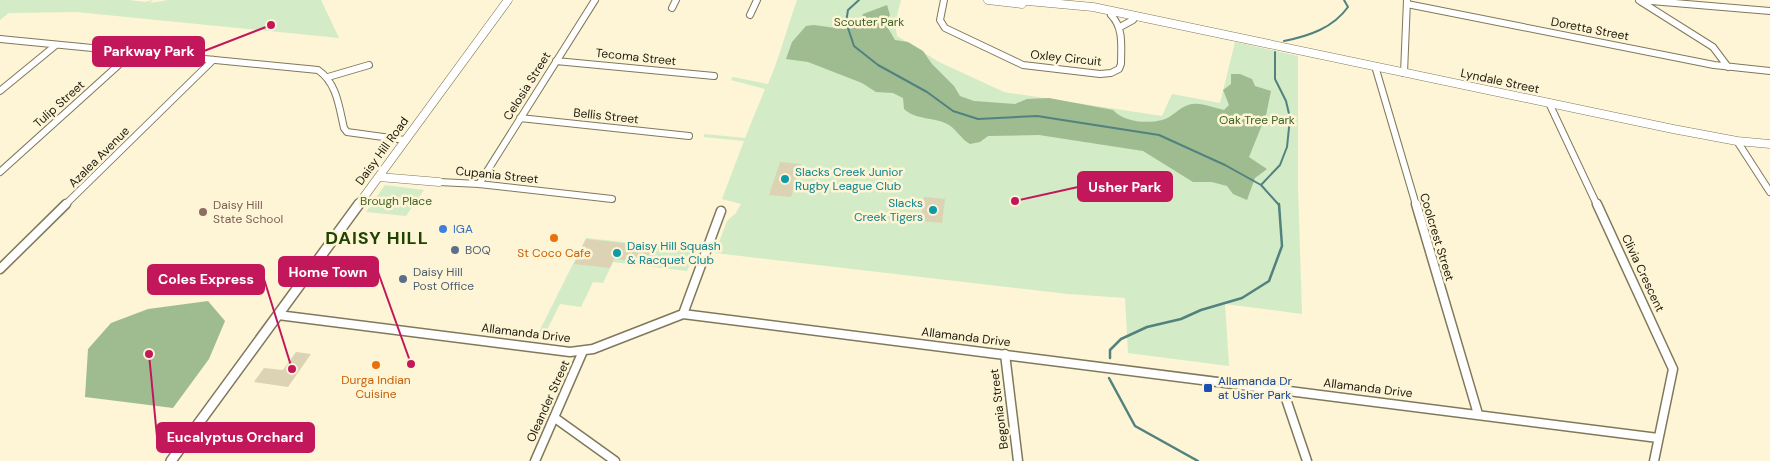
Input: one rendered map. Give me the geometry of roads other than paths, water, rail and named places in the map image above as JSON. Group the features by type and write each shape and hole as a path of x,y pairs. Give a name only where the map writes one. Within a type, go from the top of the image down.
{"street":[{"name":"Daisy Hill Road","path":"170,461 508,0"},
{"name":"Celosia Street","path":"479,184 595,0"},
{"path":"672,8 676,0"},
{"path":"750,15 757,0"},
{"name":"Oxley Circuit","path":"944,0 940,20 945,28 1009,60 1039,68 1111,73 1119,69 1121,64 1120,27"},
{"name":"Lyndale Street","path":"988,0 1038,2 1227,36"},
{"name":"Lyndale Street","path":"1017,0 1093,7 1549,103 1738,141 1770,144"},
{"path":"1639,0 1770,11"},
{"path":"1639,0 1705,40 1728,67"},
{"path":"1404,73 1407,2"},
{"name":"Doretta Street","path":"1407,2 1728,67 1770,71"},
{"path":"1111,15 1117,19 1120,27 1133,20"},
{"path":"0,39 318,70 328,77 334,89 344,128 347,132 405,140"},
{"path":"0,91 56,44"},
{"name":"Tulip Street","path":"0,172 133,52"},
{"name":"Azalea Avenue","path":"0,269 213,60"},
{"name":"Tecoma Street","path":"556,61 714,76"},
{"path":"328,77 369,65"},
{"name":"Coolcrest Street","path":"1375,66 1478,414"},
{"name":"Clivia Crescent","path":"1549,103 1673,369 1654,461"},
{"name":"Bellis Street","path":"520,118 689,136"},
{"path":"1738,141 1770,192"},
{"name":"Cupania Street","path":"379,177 479,184 612,200"},
{"path":"683,314 721,211"},
{"name":"Allamanda Drive","path":"278,315 570,352 583,351 616,341 683,314 1658,438"},
{"name":"Oleander Street","path":"535,461 583,351"},
{"name":"Begonia Street","path":"1005,354 1018,461"},
{"path":"1283,390 1307,461"},
{"path":"555,418 615,461"}],"waterway":[{"path":"859,0 848,10 846,22 854,46 878,65 927,92 953,111 978,119 1037,116 1159,135 1225,165 1261,185"},
{"path":"1284,41 1311,34 1328,26 1348,7 1344,0"},
{"path":"1261,185 1280,165 1287,147 1290,118 1286,101 1275,79 1275,52"},
{"path":"1261,185 1279,205"},
{"path":"1110,358 1110,350 1121,339 1147,327 1181,319 1201,310 1242,298 1269,281 1282,246 1279,204"},
{"path":"1109,378 1135,426 1198,461"}],"place":[{"name":"Parkway Park","path":"271,25"},
{"name":"Slacks Creek Junior Rugby League Club","path":"785,179"},
{"name":"Usher Park","path":"1015,201"},
{"name":"Slacks Creek Tigers","path":"933,210"},
{"name":"Daisy Hill State School","path":"203,212"},
{"name":"IGA","path":"443,229"},
{"name":"St Coco Cafe","path":"554,238"},
{"name":"BOQ","path":"455,250"},
{"name":"Daisy Hill Squash & Racquet Club","path":"617,253"},
{"name":"Daisy Hill Post Office","path":"403,279"},
{"name":"Eucalyptus Orchard","path":"149,354"},
{"name":"Home Town","path":"411,364"},
{"name":"Durga Indian Cuisine","path":"376,365"},
{"name":"Coles Express","path":"292,369"},
{"name":"Allamanda Dr at Usher Park","path":"1208,388"}],"district":[{"name":"DAISY HILL","path":"377,238"}],"park label":[{"name":"Scouter Park","path":"869,22"},
{"name":"Oak Tree Park","path":"1257,120"},
{"name":"Brough Place","path":"396,201"}]}
